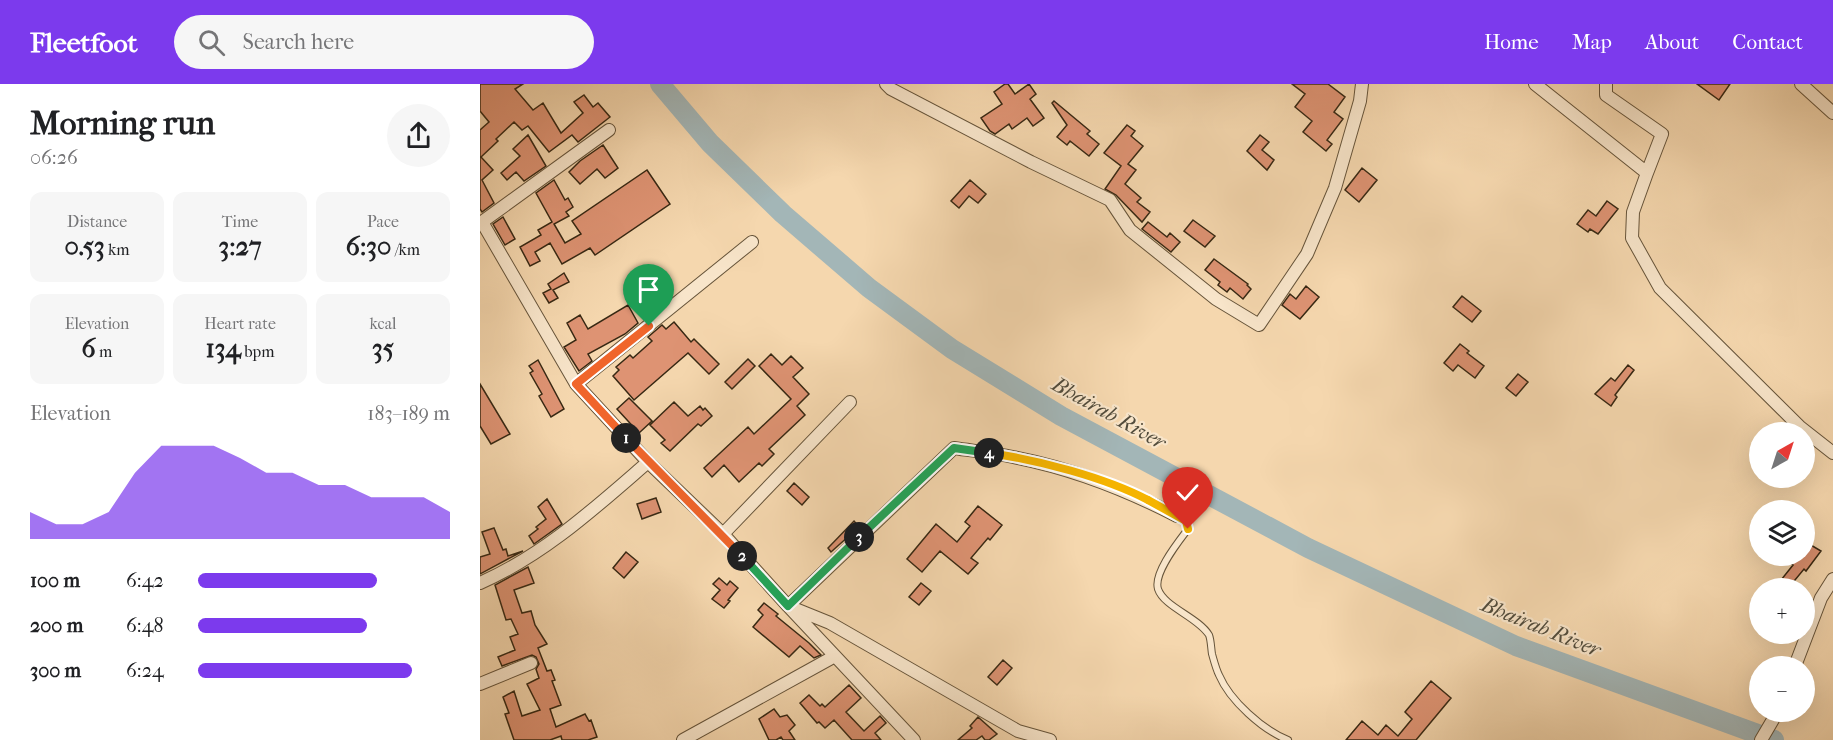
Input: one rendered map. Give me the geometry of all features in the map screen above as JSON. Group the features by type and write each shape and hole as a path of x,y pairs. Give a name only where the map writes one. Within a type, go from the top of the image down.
{"street":[{"path":"886,84 959,125 1110,200 1130,230 1216,299 1259,325 1306,254 1321,221 1335,188 1360,101 1362,84"},
{"path":"1535,84 1647,173"},
{"path":"1606,84 1606,95 1662,134 1633,212 1632,238 1660,288 1800,427 1833,453"},
{"path":"1801,84 1833,113"},
{"path":"609,130 481,222 576,384 648,462 723,534 914,740"},
{"path":"576,384 752,242"},
{"path":"723,534 850,402"},
{"path":"788,606 954,448 1013,457 1070,471 1138,495 1177,516"},
{"path":"480,583 515,567 591,511 648,462"},
{"path":"1799,656 1821,598 1833,579"},
{"path":"788,606 830,623 1018,731 1050,740"},
{"path":"683,740 835,656"},
{"path":"480,684 531,663"},
{"path":"1761,740 1772,722"}],"lane":[{"path":"1177,516 1186,521 1188,529 1174,546 1168,558 1157,581 1158,591 1209,636 1212,655 1220,677 1232,698 1274,734 1288,740"}],"building":[{"path":"480,84 523,84 515,89 533,110 543,103 561,133 583,113 574,102 584,95 593,107 598,103 610,117 578,142 572,135 549,152 528,126 522,130 514,122 481,157 493,170 482,180 494,203 482,212 480,209 480,130 489,122 480,111"},
{"path":"1008,84 1015,94 1029,84 1036,94 1030,99 1044,118 1033,126 1027,118 1012,129 1009,124 995,134 990,131 981,118 1002,104 994,92"},
{"path":"1292,84 1328,84 1345,97 1334,112 1343,119 1327,140 1332,144 1326,151 1303,132 1312,121 1295,107 1305,94"},
{"path":"1697,84 1730,84 1719,100"},
{"path":"1054,101 1090,131 1087,134 1099,144 1089,156 1070,141 1067,145 1057,137 1067,125 1052,103"},
{"path":"1127,125 1135,131 1131,136 1143,146 1128,164 1136,170 1125,184 1141,198 1137,202 1150,212 1142,222 1116,195 1105,189 1121,166 1104,153"},
{"path":"528,135 546,166 524,181 516,172 507,180 501,173 520,156 513,149"},
{"path":"1260,135 1269,142 1262,150 1274,160 1267,170 1247,151"},
{"path":"603,145 618,168 605,178 597,169 580,184 569,172"},
{"path":"1362,168 1377,180 1359,202 1345,190"},
{"path":"647,170 670,204 595,255 590,248 562,264 550,243 535,252 540,261 530,266 520,247 541,235 538,230 552,222 536,193 554,180 565,200 568,198 573,207 566,212 569,216 554,224 565,243 581,234 572,221"},
{"path":"970,180 986,194 978,203 969,196 959,208 951,201"},
{"path":"1607,201 1618,209 1598,234 1590,229 1588,232 1577,224 1588,210 1596,216"},
{"path":"503,217 515,239 505,245 493,224"},
{"path":"1193,220 1215,236 1205,247 1184,231"},
{"path":"1148,222 1167,237 1170,233 1180,242 1171,252 1142,229"},
{"path":"1214,259 1248,284 1251,289 1243,299 1230,288 1227,292 1218,285 1220,282 1205,270"},
{"path":"564,273 569,282 553,290 558,298 549,303 543,293 551,289 548,284"},
{"path":"1306,286 1319,297 1300,319 1282,305 1290,294 1296,299"},
{"path":"1462,296 1481,311 1472,322 1453,307"},
{"path":"628,305 638,323 625,334 588,354 592,361 579,371 564,347 576,340 567,323 580,315 588,329"},
{"path":"674,322 691,342 694,339 719,364 709,374 688,353 634,400 613,376 619,370 616,367 630,355 633,358 652,341 648,337 662,325 666,329"},
{"path":"1460,344 1469,351 1467,353 1484,366 1475,378 1458,365 1453,371 1444,363"},
{"path":"771,354 782,365 791,356 803,368 793,377 809,394 797,406 805,415 769,449 774,454 762,466 759,463 739,482 724,465 712,477 704,468 748,427 754,434 791,399 759,366"},
{"path":"748,359 755,366 732,389 725,382"},
{"path":"538,360 564,409 551,417 530,373 533,371 529,366"},
{"path":"1628,365 1634,370 1615,395 1617,397 1611,406 1595,394 1611,378 1615,381"},
{"path":"1518,374 1528,382 1516,396 1506,388"},
{"path":"480,384 510,434 491,444 480,426"},
{"path":"629,398 652,421 639,433 617,409"},
{"path":"674,402 688,416 700,406 712,416 701,426 698,424 670,451 661,443 665,440 650,425"},
{"path":"794,483 809,497 802,505 787,491"},
{"path":"656,498 661,512 642,519 637,504"},
{"path":"547,499 562,524 534,544 529,536 546,519 538,507"},
{"path":"978,506 1002,525 971,558 978,563 968,574 940,551 922,572 907,559 936,524 957,542 970,526 965,522"},
{"path":"854,521 859,527 831,552 828,548"},
{"path":"494,528 508,556 523,551 480,574 480,557 490,554 482,532"},
{"path":"1815,547 1821,551 1815,559"},
{"path":"626,552 638,562 624,578 613,568"},
{"path":"1792,566 1810,566 1797,578 1783,578"},
{"path":"528,567 534,583 514,590 522,613 531,611 535,625 547,644 538,648 547,671 551,670 555,680 552,681 561,705 550,709 556,727 585,714 589,721 591,720 597,737 588,740 562,740 561,736 550,740 514,740 505,714 509,713 503,697 514,691 522,716 540,710 527,684 539,678 536,669 539,664 536,657 532,655 502,666 498,657 515,650 510,637 518,634 511,619 506,620 495,585"},
{"path":"719,578 727,585 730,581 738,588 724,608 712,599 720,590 713,584"},
{"path":"921,583 931,591 919,605 909,597"},
{"path":"764,603 821,655 814,658 800,646 789,657 753,627 763,615 758,610"},
{"path":"1003,660 1012,668 997,685 988,677"},
{"path":"1431,681 1451,698 1416,740 1346,740 1362,721 1378,735 1386,725 1398,736 1412,719 1405,712"},
{"path":"849,685 861,698 846,712 864,731 880,716 886,723 875,733 881,740 852,740 834,720 825,728 819,722 817,723 800,703 809,695 820,706 822,704 825,707"},
{"path":"774,709 780,717 787,715 795,725 789,731 795,740 783,740 781,737 769,740 759,719"},
{"path":"978,717 997,734 989,740 985,740 982,736 976,740 958,740 972,728 970,726"}],"waterway":[{"name":"Bhairab River","path":"660,84 710,143 783,214 869,288 952,349 1061,416 1308,548 1516,646 1774,740"}],"route":[{"path":"649,326 576,384 648,462 723,534 788,606 954,448 1013,457 1070,471 1138,495 1186,521 1188,529"}]}
